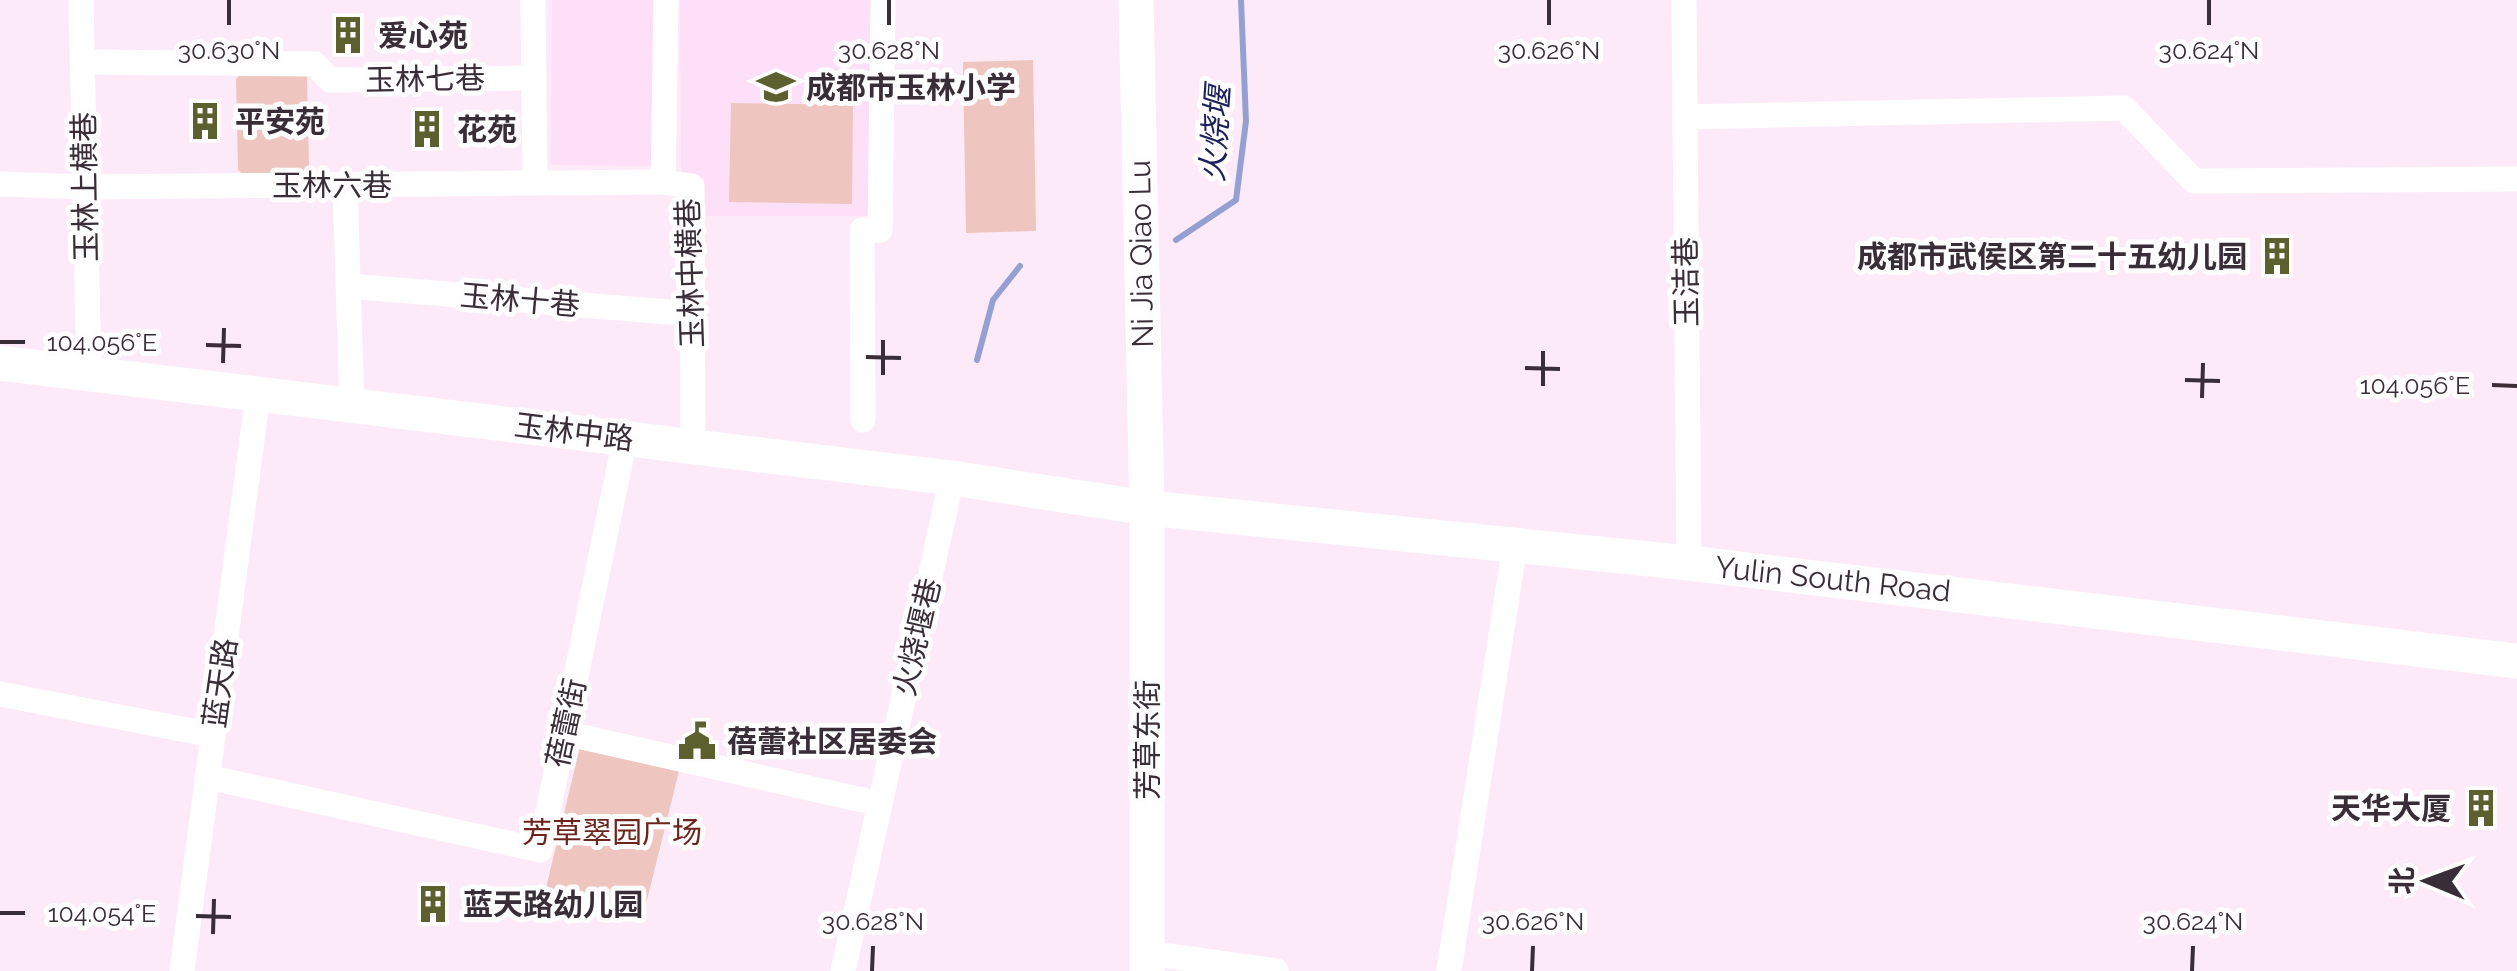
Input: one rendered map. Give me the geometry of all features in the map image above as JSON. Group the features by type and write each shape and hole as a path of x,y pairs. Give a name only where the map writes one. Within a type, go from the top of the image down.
{"main road":[{"name":"Ni Jia Qiao Lu","path":"1136,0 1147,508"},
{"name":"玉林中路","path":"0,363 952,478 1147,508"},
{"name":"Yulin South Road","path":"1147,508 1689,563 2517,661"},
{"name":"芳草东街","path":"1147,508 1147,962"}],"street":[{"name":"玉林上横巷","path":"81,0 89,374"},
{"path":"533,0 535,183"},
{"name":"玉林中横巷","path":"666,0 664,182 692,186 693,447"},
{"path":"863,420 862,230 880,230 883,0"},
{"name":"玉洁巷","path":"1684,0 1689,563"},
{"name":"玉林七巷","path":"82,62 315,64 330,80 534,78"},
{"path":"1685,118 2124,108 2194,182 2517,179"},
{"name":"玉林六巷","path":"0,184 85,188 664,182"},
{"path":"345,185 352,406"},
{"name":"玉林十巷","path":"348,286 692,314"},
{"name":"蓝天路","path":"182,971 258,394"},
{"name":"蓓蕾街","path":"207,776 540,850 625,438"},
{"name":"火烧堰巷","path":"843,971 952,478"},
{"path":"1449,971 1516,546"},
{"path":"0,694 213,735"},
{"path":"564,734 862,800"},
{"path":"1147,962 1276,971"}],"shaded area":[{"path":"552,0 654,0 653,166 551,165"},
{"name":"成都市玉林小学","path":"680,0 872,0 872,216 705,216 704,178 681,174"}],"green space":[{"path":"1033,60 1036,231 966,233 963,62"},
{"path":"246,69 298,69 307,77 309,169 301,177 246,177 238,170 236,79"},
{"path":"731,103 853,105 852,204 729,202"},
{"name":"芳草翠园广场","path":"580,747 679,771 643,916 545,892"}],"waterway":[{"name":"火烧堰","path":"1176,240 1236,200 1246,121 1241,0"},
{"name":"火烧堰","path":"977,360 993,300 1020,266"}],"place":[{"name":"爱心苑","path":"348,35"},
{"name":"成都市玉林小学","path":"776,87"},
{"name":"平安苑","path":"205,121"},
{"name":"花苑","path":"427,129"},
{"name":"成都市武侯区第二十五幼儿园","path":"2277,256"},
{"name":"蓓蕾社区居委会","path":"697,741"},
{"name":"天华大厦","path":"2481,808"},
{"name":"蓝天路幼儿园","path":"433,904"}]}
